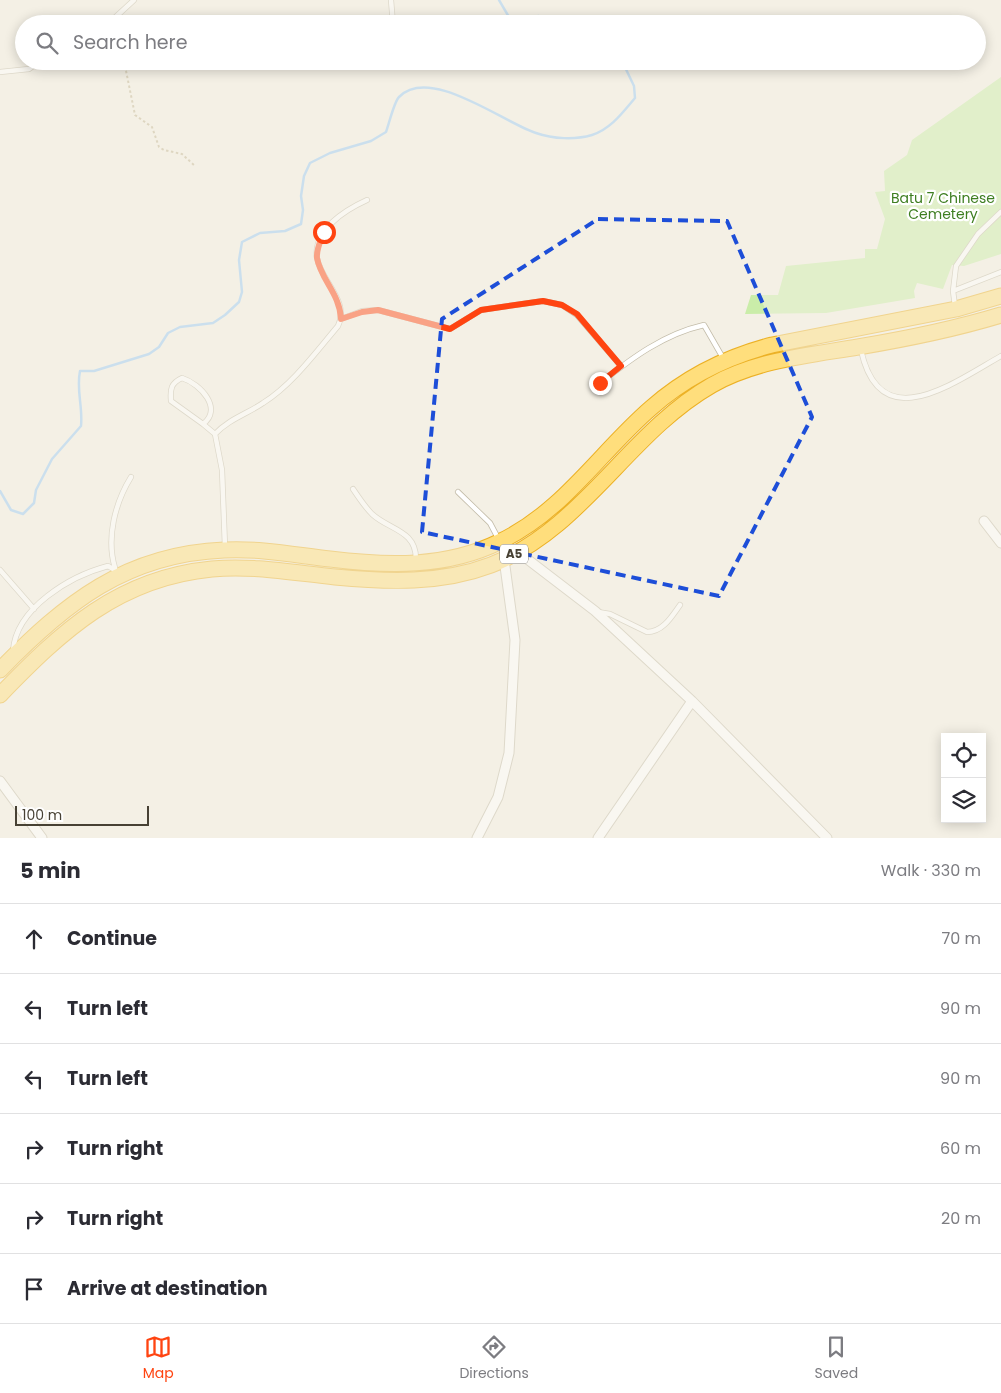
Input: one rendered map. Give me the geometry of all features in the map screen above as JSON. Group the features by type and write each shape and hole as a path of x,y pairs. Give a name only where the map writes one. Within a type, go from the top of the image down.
{"highway":[{"name":"A5","path":"0,670 69,606 118,571 167,558 226,550 264,551 360,562 416,563 443,560 500,542 529,524 559,501 649,409 667,394 706,368 724,360 781,343 956,309 1001,296"},
{"name":"A5","path":"0,695 50,645 94,610 129,590 173,576 228,568 362,579 417,580 449,576 479,569 518,552 552,530 571,514 661,422 716,383 748,370 815,354 963,326 1001,315"}],"street":[{"path":"984,521 1001,543"},
{"path":"518,552 595,611 692,701 827,838"},
{"path":"477,838 498,797 509,753 516,640 504,559"},
{"path":"598,838 692,701"},
{"path":"0,781 42,838"}],"lane":[{"path":"118,15 134,0"},
{"path":"391,0 392,15"},
{"path":"0,72 19,70"},
{"path":"341,319 338,299 317,258 318,246 324,232 337,216 367,200"},
{"path":"956,309 953,291 956,266 978,234 1001,212"},
{"path":"953,291 1001,272"},
{"path":"215,434 223,425 263,404 277,393 313,354 341,319 362,312 378,310 450,329 481,310 543,301 562,305 577,314 621,366"},
{"path":"600,383 621,366 652,346 677,333 704,325 724,360"},
{"path":"861,346 870,377 888,395 897,399 909,399 929,393 960,380 1001,356"},
{"path":"203,424 210,419 212,411 209,401 191,381 182,378 176,381 170,391 171,401 215,434 222,470 226,550"},
{"path":"118,571 111,557 116,510 131,477"},
{"path":"353,489 373,515 396,527 404,534 416,549 416,563"},
{"path":"458,492 490,523 500,542"},
{"path":"12,658 19,625 34,609 78,575 108,566 118,571"},
{"path":"0,570 34,609"},
{"path":"595,611 610,614 647,632 654,632 665,624 680,605"}],"path":[{"path":"126,70 136,115 152,127 159,147 182,154 195,166"}],"highlighted area":[{"path":"598,219 727,221 812,417 719,596 422,532 442,319"}],"green space":[{"name":"Batu 7 Chinese Cemetery","path":"1001,77 1001,254 964,266 952,265 943,289 917,283 914,291 915,298 826,313 745,314 751,295 778,295 786,266 865,258 865,249 877,249 885,219 875,192 885,191 884,171 907,155 912,140"}],"waterway":[{"path":"499,0 508,15"},
{"path":"0,491 11,510 23,514 34,503 36,490 52,459 81,426 80,371 94,371 149,354 159,347 168,333 180,327 213,323 239,302 242,292 239,260 242,242 260,233 285,231 301,224 303,210 301,196 304,176 310,163 330,153 371,141 386,132 393,108 399,97 412,89 429,88 448,92 467,99 536,133 550,137 578,138 592,135 605,129 635,98 634,86 626,70"}],"route":[{"path":"324,232 318,246 317,258 338,299 341,319 362,312 378,310 450,329 481,310 543,301 562,305 577,314 621,366 600,383"}]}
